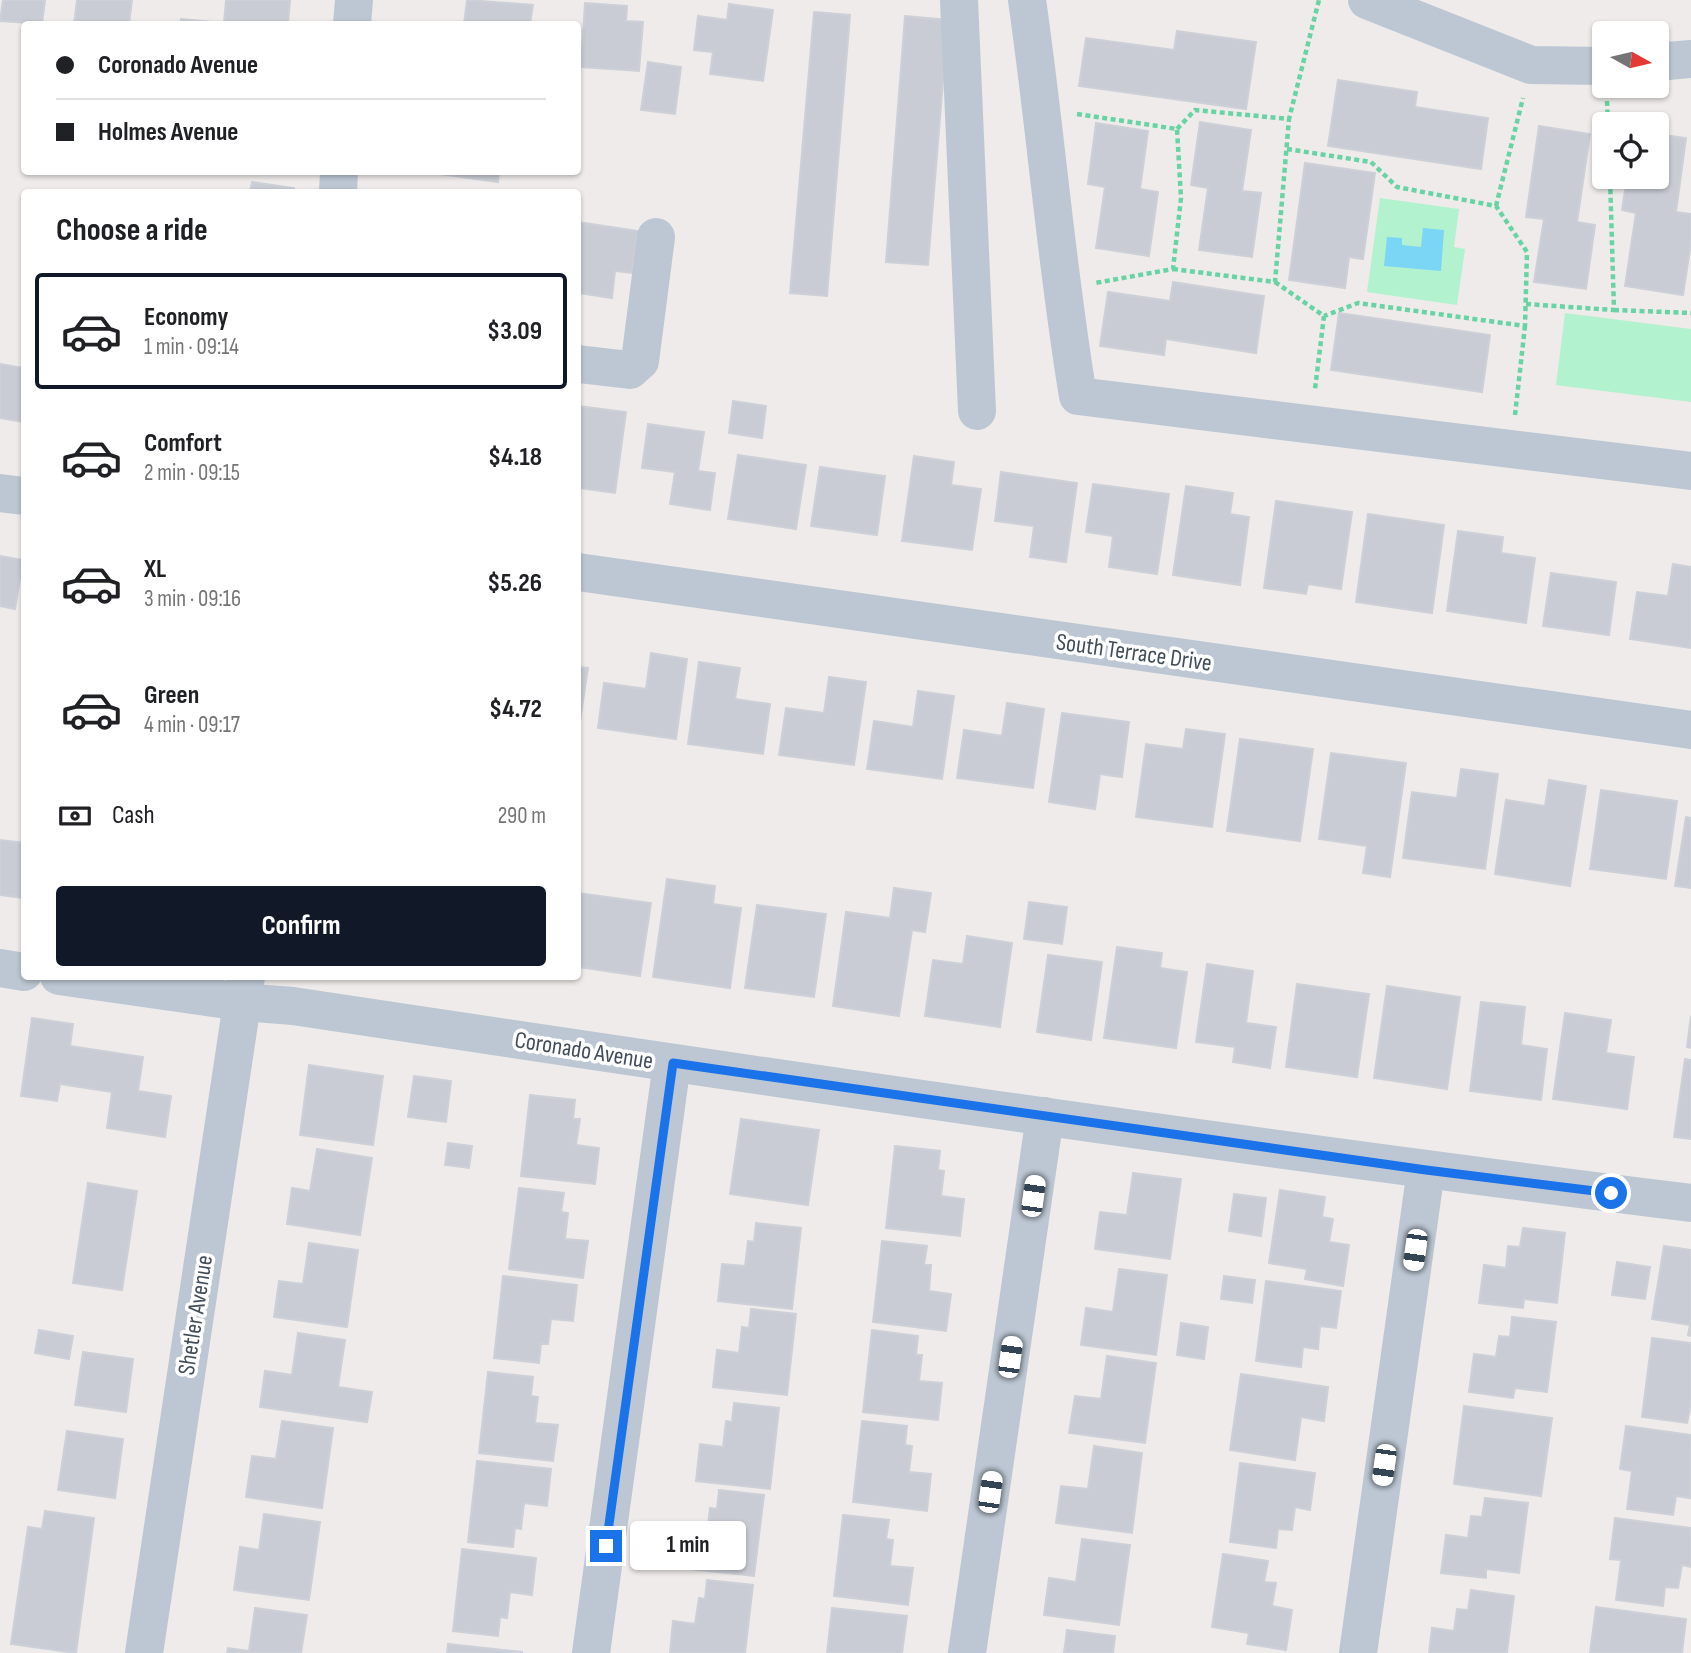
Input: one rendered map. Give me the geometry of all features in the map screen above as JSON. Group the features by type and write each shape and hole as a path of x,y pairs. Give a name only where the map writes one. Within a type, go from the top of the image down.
{"street":[{"path":"352,21 354,0"},
{"path":"959,0 977,411"},
{"path":"1027,0 1043,110 1060,289 1078,396 1691,471"},
{"path":"1367,0 1531,65 1592,79"},
{"path":"1670,61 1691,59"},
{"path":"581,364 630,370 640,361 656,237"},
{"path":"0,493 21,496"},
{"name":"South Terrace Drive","path":"581,572 1691,730"},
{"path":"0,968 21,972"},
{"name":"Coronado Avenue","path":"116,980 244,989 293,1006 673,1063 1426,1170 1691,1203"},
{"name":"Shetler Avenue","path":"144,1653 244,989"},
{"path":"591,1653 673,1063"},
{"path":"967,1653 1045,1116"},
{"path":"1358,1653 1426,1170"}],"path":[{"path":"1275,282 1289,119 1319,0"},
{"path":"1496,206 1531,65"},
{"path":"1043,110 1177,129"},
{"path":"1173,269 1181,198 1177,129 1195,110 1289,119"},
{"path":"1287,149 1371,162 1397,187 1496,206 1527,252 1525,326 1511,449"},
{"path":"1609,189 1614,310"},
{"path":"1060,289 1173,269 1275,282 1324,316"},
{"path":"1324,316 1358,303 1525,326"},
{"path":"1526,304 1691,313"},
{"path":"1311,424 1324,316"}],"green space":[{"path":"1380,198 1459,209 1454,247 1465,249 1457,305 1367,292"},
{"path":"1565,313 1691,329 1691,402 1556,385"}],"water":[{"path":"1423,228 1444,230 1441,271 1384,266 1387,237 1402,238 1402,245 1421,247"}],"building":[{"path":"3,0 45,0 42,21 0,21"},
{"path":"77,0 132,0 129,21 74,21"},
{"path":"226,0 290,0 288,21 224,21"},
{"path":"467,0 533,5 530,21 464,21"},
{"path":"585,3 627,6 626,21 643,22 639,71 581,67"},
{"path":"729,4 773,10 763,81 710,74 713,52 694,50 698,16 727,20"},
{"path":"814,12 850,15 827,296 790,293"},
{"path":"905,16 948,20 928,265 886,262"},
{"path":"1177,31 1256,42 1246,109 1079,86 1086,38 1174,50"},
{"path":"648,62 681,67 675,114 641,110"},
{"path":"1338,80 1417,92 1415,107 1488,118 1481,169 1328,146"},
{"path":"1200,122 1251,130 1242,191 1261,193 1252,257 1199,250 1208,188 1191,185"},
{"path":"1096,123 1148,131 1140,189 1158,192 1149,256 1096,248 1105,187 1088,184"},
{"path":"1539,126 1590,134 1577,222 1595,225 1586,289 1534,282 1544,219 1526,217"},
{"path":"1669,136 1686,138 1676,212 1691,214 1691,243 1683,295 1625,286 1636,213 1622,210 1625,189 1669,189"},
{"path":"1305,163 1375,173 1363,259 1349,257 1345,288 1289,280"},
{"path":"448,175 499,175 498,182"},
{"path":"252,182 294,188 294,189 251,189"},
{"path":"581,222 638,231 632,273 615,271 612,298 581,293"},
{"path":"1173,282 1264,296 1256,353 1166,339 1164,355 1100,346 1108,292 1170,301"},
{"path":"1339,313 1490,335 1482,392 1331,370"},
{"path":"0,364 21,368 21,422 0,418"},
{"path":"733,401 766,406 762,438 729,433"},
{"path":"581,406 626,412 615,493 581,488"},
{"path":"648,424 704,432 698,471 715,473 710,510 670,504 675,472 642,468"},
{"path":"738,455 806,465 796,529 728,519"},
{"path":"914,456 954,462 951,485 981,489 972,550 902,541"},
{"path":"820,467 885,476 877,535 811,526"},
{"path":"1001,472 1077,483 1066,562 1030,557 1034,526 995,521"},
{"path":"1093,484 1169,494 1157,574 1109,567 1113,536 1086,532"},
{"path":"1186,486 1233,493 1230,514 1249,517 1240,585 1173,575"},
{"path":"1276,501 1352,512 1341,589 1308,584 1306,594 1264,588"},
{"path":"1368,514 1444,525 1432,613 1356,602"},
{"path":"1458,531 1503,537 1501,553 1535,558 1526,623 1447,611"},
{"path":"0,556 21,560 15,609 0,606"},
{"path":"1673,564 1691,567 1691,648 1630,639 1637,592 1668,596"},
{"path":"1551,573 1616,582 1609,635 1543,626"},
{"path":"651,653 687,659 676,739 598,728 604,683 646,689"},
{"path":"699,662 740,668 735,699 770,704 763,754 688,744"},
{"path":"581,667 588,668 581,714"},
{"path":"829,677 866,682 854,765 779,755 786,708 824,713"},
{"path":"918,691 954,696 942,779 867,769 874,721 913,727"},
{"path":"1007,703 1044,709 1033,788 957,778 964,730 1002,736"},
{"path":"1062,713 1129,722 1122,777 1100,774 1095,809 1049,802"},
{"path":"1186,729 1225,734 1212,827 1136,817 1146,744 1183,749"},
{"path":"1240,739 1313,749 1300,841 1227,831"},
{"path":"1331,753 1406,763 1390,877 1363,873 1367,846 1319,839"},
{"path":"1461,769 1498,774 1485,869 1403,858 1412,792 1457,798"},
{"path":"1549,780 1586,786 1570,886 1495,874 1506,800 1545,806"},
{"path":"1601,790 1677,801 1666,879 1590,869"},
{"path":"1686,817 1691,818 1691,888 1675,886"},
{"path":"0,840 21,843 21,898 0,895"},
{"path":"667,879 715,886 713,904 741,908 730,988 653,977"},
{"path":"894,888 931,893 925,932 912,930 899,1016 833,1006 846,912 890,918"},
{"path":"581,893 651,903 640,976 581,967"},
{"path":"1029,902 1067,907 1062,944 1024,939"},
{"path":"757,905 826,914 814,997 745,988"},
{"path":"967,936 1012,943 1000,1027 925,1016 933,960 963,964"},
{"path":"1117,947 1162,953 1160,968 1187,972 1176,1048 1104,1038"},
{"path":"1048,955 1102,962 1091,1040 1037,1032"},
{"path":"1207,964 1253,971 1246,1023 1276,1027 1270,1068 1233,1062 1235,1047 1196,1042"},
{"path":"1297,984 1369,994 1357,1077 1286,1067"},
{"path":"1387,986 1460,997 1447,1089 1374,1078"},
{"path":"1481,1002 1525,1007 1521,1045 1547,1049 1541,1100 1470,1091"},
{"path":"1565,1013 1611,1020 1606,1053 1634,1057 1627,1109 1553,1099"},
{"path":"1691,1016 1691,1048 1687,1047"},
{"path":"32,1018 73,1024 70,1046 143,1057 138,1091 171,1096 165,1137 107,1128 112,1092 60,1084 57,1101 21,1096"},
{"path":"1685,1059 1691,1060 1691,1139 1674,1137"},
{"path":"309,1065 383,1076 373,1145 300,1135"},
{"path":"414,1076 451,1081 446,1122 408,1117"},
{"path":"530,1095 575,1100 573,1119 580,1119 576,1145 599,1148 595,1184 521,1176"},
{"path":"741,1119 819,1130 808,1205 730,1194"},
{"path":"448,1143 472,1146 469,1168 445,1165"},
{"path":"895,1146 940,1151 938,1170 944,1171 941,1196 964,1199 960,1236 886,1228"},
{"path":"317,1149 372,1158 360,1235 287,1224 292,1188 310,1191"},
{"path":"1133,1173 1181,1179 1170,1259 1095,1249 1100,1212 1127,1215"},
{"path":"88,1183 137,1191 122,1290 73,1283"},
{"path":"519,1188 564,1193 561,1212 568,1213 565,1239 588,1241 583,1278 509,1269"},
{"path":"1280,1190 1325,1197 1322,1217 1333,1219 1329,1242 1349,1245 1343,1286 1305,1279 1307,1269 1269,1263"},
{"path":"1234,1194 1266,1198 1261,1236 1229,1231"},
{"path":"756,1223 801,1228 792,1309 718,1301 722,1264 745,1266 748,1241 754,1242"},
{"path":"1523,1228 1565,1233 1557,1303 1524,1299 1523,1308 1479,1303 1484,1265 1506,1268 1508,1246 1520,1247"},
{"path":"882,1241 927,1246 924,1265 931,1265 929,1291 951,1294 946,1331 873,1322"},
{"path":"309,1243 358,1250 347,1327 274,1317 279,1281 303,1284"},
{"path":"1664,1246 1691,1250 1691,1336 1688,1335 1690,1325 1652,1319"},
{"path":"1617,1262 1650,1267 1645,1299 1612,1295"},
{"path":"1119,1269 1167,1275 1156,1355 1081,1345 1086,1308 1113,1312"},
{"path":"503,1276 577,1285 573,1321 551,1319 548,1344 541,1344 539,1363 494,1358"},
{"path":"1224,1276 1255,1280 1252,1303 1221,1299"},
{"path":"1266,1281 1341,1291 1336,1328 1320,1326 1318,1349 1303,1347 1301,1367 1256,1361"},
{"path":"751,1309 796,1314 787,1395 713,1387 717,1350 739,1353 742,1327 749,1328"},
{"path":"1512,1317 1556,1322 1547,1392 1515,1388 1513,1398 1469,1392 1474,1354 1496,1357 1499,1336 1510,1337"},
{"path":"1181,1323 1208,1327 1204,1359 1177,1355"},
{"path":"39,1330 73,1336 69,1359 35,1353"},
{"path":"872,1330 918,1336 916,1355 922,1355 919,1381 942,1383 938,1420 863,1412"},
{"path":"298,1333 345,1340 338,1387 372,1392 367,1422 260,1407 265,1371 292,1375"},
{"path":"1652,1338 1691,1343 1691,1404 1687,1423 1642,1417"},
{"path":"83,1352 133,1359 126,1412 75,1405"},
{"path":"1107,1356 1156,1363 1145,1443 1069,1433 1075,1396 1101,1399"},
{"path":"488,1372 533,1377 531,1396 538,1397 535,1423 558,1425 553,1461 479,1453"},
{"path":"1241,1374 1328,1387 1324,1421 1301,1417 1295,1460 1230,1450"},
{"path":"734,1403 779,1408 770,1489 696,1481 700,1444 723,1447 726,1421 732,1422"},
{"path":"1464,1406 1552,1418 1541,1496 1454,1484"},
{"path":"282,1421 333,1428 322,1508 246,1497 252,1456 276,1459"},
{"path":"862,1421 907,1426 905,1445 912,1446 909,1472 931,1474 927,1511 853,1502"},
{"path":"1626,1426 1691,1435 1690,1498 1676,1496 1673,1515 1627,1509 1632,1471 1620,1469"},
{"path":"67,1431 123,1439 115,1498 58,1490"},
{"path":"1094,1446 1142,1453 1132,1533 1056,1523 1061,1486 1088,1489"},
{"path":"477,1461 551,1469 547,1506 524,1503 521,1529 515,1528 513,1547 468,1542"},
{"path":"1240,1463 1315,1473 1310,1510 1295,1507 1292,1530 1278,1529 1276,1548 1230,1542"},
{"path":"719,1490 764,1495 754,1576 681,1568 685,1531 707,1533 710,1508 717,1509"},
{"path":"1485,1498 1528,1503 1519,1573 1486,1569 1486,1578 1441,1573 1446,1535 1468,1538 1471,1516 1482,1517"},
{"path":"45,1511 94,1518 76,1653 11,1644 28,1527 42,1529"},
{"path":"264,1514 320,1522 309,1600 234,1590 240,1547 259,1550"},
{"path":"843,1515 889,1520 886,1539 893,1540 890,1566 913,1568 908,1605 834,1596"},
{"path":"1615,1518 1691,1528 1691,1567 1682,1565 1678,1588 1665,1587 1663,1606 1616,1600 1621,1560 1610,1559"},
{"path":"1082,1539 1130,1545 1119,1625 1044,1615 1049,1578 1076,1582"},
{"path":"462,1549 536,1558 532,1595 510,1592 507,1618 500,1617 498,1636 453,1631"},
{"path":"1223,1554 1268,1561 1264,1582 1276,1583 1272,1606 1292,1610 1286,1650 1247,1644 1249,1633 1212,1627"},
{"path":"707,1580 753,1585 745,1653 670,1653 673,1621 695,1624 699,1598 705,1599"},
{"path":"1471,1590 1514,1596 1507,1653 1429,1653 1432,1628 1454,1631 1457,1609 1468,1610"},
{"path":"1596,1607 1686,1619 1682,1653 1590,1653"},
{"path":"255,1608 307,1615 301,1653 227,1653 228,1648 249,1651"},
{"path":"832,1608 907,1616 902,1653 827,1653"},
{"path":"1067,1630 1115,1636 1113,1653 1064,1653"},
{"path":"448,1644 522,1652 522,1653 447,1653"}],"route":[{"path":"606,1546 673,1063 1426,1170 1611,1193"}]}
